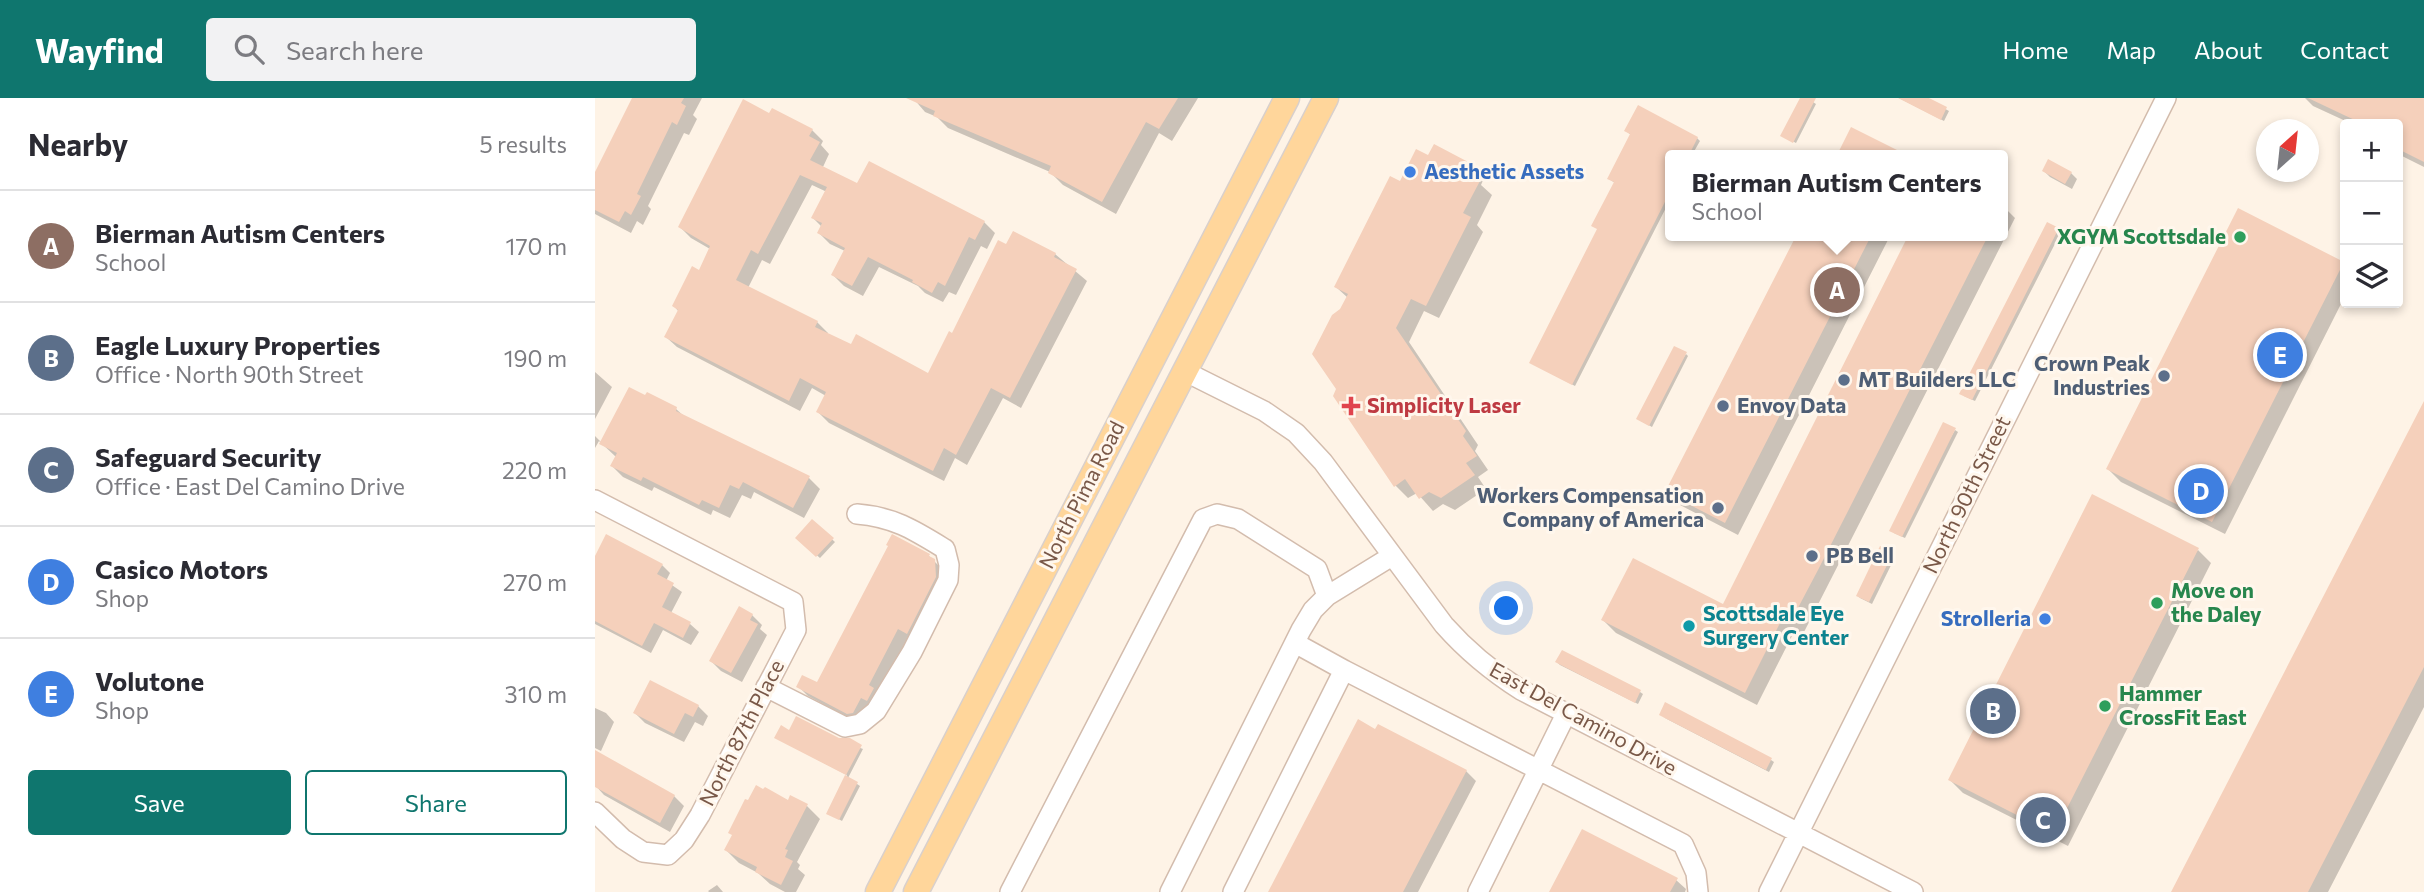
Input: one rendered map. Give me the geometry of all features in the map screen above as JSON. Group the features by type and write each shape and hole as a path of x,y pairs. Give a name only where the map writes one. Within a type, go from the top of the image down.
{"main road":[{"name":"North Pima Road","path":"878,892 1287,98"},
{"path":"988,678 1034,623 1148,402 1184,371 1179,355 1183,333 1289,125 1297,98"},
{"name":"North Pima Road","path":"916,892 1326,98"}],"street":[{"name":"North 90th Street","path":"1769,892 2166,98"},
{"name":"East Del Camino Drive","path":"1184,371 1263,411 1296,433 1323,462 1444,625 1471,654 1501,678 1913,892"},
{"name":"North 87th Place","path":"595,500 793,602 796,630 700,815 684,840 668,855 643,852 623,839 595,811"},
{"path":"766,687 845,727 860,724 876,711 912,652 948,580 949,565 945,549 904,523 857,513"},
{"path":"1010,892 1203,519 1217,514 1238,519 1317,569 1327,596"},
{"path":"1170,892 1313,610 1327,596 1392,556"},
{"path":"1294,643 1683,844 1696,873 1698,892"},
{"path":"1233,892 1344,670"},
{"path":"1478,892 1566,714"}],"building":[{"path":"632,98 684,98 681,103 686,106 677,125 672,122 637,194 641,196 631,215 625,211 619,222 595,210 595,172"},
{"path":"906,98 1178,98 1159,129 1146,122 1102,202 1048,173 1051,166 933,116 935,111"},
{"path":"1800,98 1816,98 1793,143 1780,136"},
{"path":"1898,98 1929,98 1947,107 1941,120"},
{"path":"2308,98 2424,98 2424,162 2403,152 2403,119 2352,119"},
{"path":"743,99 769,113 772,108 813,129 809,136 820,142 810,160 857,183 869,161 985,221 975,240 969,237 945,286 938,282 932,293 868,257 852,286 831,275 845,248 817,233 822,223 811,218 827,187 800,175 758,254 751,250 736,280 818,321 815,327 851,344 856,334 928,373 949,331 952,333 998,240 1006,244 1013,231 1056,253 1054,257 1077,269 1010,398 991,388 956,455 944,448 933,471 816,412 826,392 800,378 789,401 664,337 678,310 672,306 692,266 699,270 710,246 678,227"},
{"path":"1638,105 1698,137 1692,150 1665,150 1665,202 1572,385 1529,363 1597,229 1591,226 1614,182 1607,179 1630,134 1624,131"},
{"path":"1851,127 1897,150 1840,150"},
{"path":"1434,144 1472,164 1467,175 1480,181 1463,213 1471,217 1426,306 1411,299 1396,328 1466,431 1463,436 1477,456 1466,463 1475,475 1441,498 1429,492 1419,499 1405,479 1394,487 1333,396 1336,389 1312,354 1332,315 1340,309 1348,294 1334,287 1390,176 1400,181 1416,149 1428,155"},
{"path":"2048,159 2072,172 2065,184 2042,171"},
{"path":"2238,208 2340,260 2340,270 2212,522 2106,469"},
{"path":"2047,222 2059,228 1972,400 1959,394"},
{"path":"1793,241 1868,241 1725,523 1665,492"},
{"path":"1905,241 1985,241 1790,623 1782,619 1745,693 1601,620 1633,558 1723,604"},
{"path":"1674,346 1687,352 1649,426 1636,419"},
{"path":"629,387 645,395 647,392 677,407 676,411 810,476 793,508 743,482 739,489 730,485 719,508 702,500 699,505 643,477 641,481 610,466 617,453 599,444"},
{"path":"2424,401 2424,667 2308,892 2171,892"},
{"path":"1943,422 1956,428 1902,537 1889,531"},
{"path":"2092,494 2199,548 2054,834 1948,780"},
{"path":"812,519 834,538 816,557 795,538"},
{"path":"606,534 663,564 657,574 674,583 662,607 691,622 683,638 654,623 642,646 595,621 595,556"},
{"path":"892,534 930,554 929,556 935,559 936,577 907,634 898,629 869,685 874,688 867,701 861,698 853,713 847,714 796,687 802,675 817,682"},
{"path":"1880,546 1893,553 1869,602 1856,596"},
{"path":"739,606 753,614 750,620 758,624 731,673 709,661"},
{"path":"1562,650 1641,690 1635,703 1555,662"},
{"path":"650,680 699,705 693,717 685,713 674,734 633,713"},
{"path":"1665,702 1772,758 1766,770 1659,715"},
{"path":"796,716 839,738 850,738 862,745 846,775 774,738 781,725 789,730"},
{"path":"1358,719 1375,729 1378,724 1467,770 1403,892 1268,892"},
{"path":"595,750 675,795 660,823 595,787"},
{"path":"845,775 858,782 839,820 826,814"},
{"path":"756,785 788,800 790,795 808,804 785,849 788,850 785,857 793,861 781,885 755,872 757,867 724,850 732,835 728,833 745,799 748,800"},
{"path":"1582,829 1678,878 1670,892 1549,892"}],"place":[{"name":"Aesthetic Assets","path":"1410,172"},
{"name":"XGYM Scottsdale","path":"2240,237"},
{"name":"Bierman Autism Centers","path":"1837,290"},
{"name":"Volutone","path":"2280,355"},
{"name":"Crown Peak Industries","path":"2164,376"},
{"name":"MT Builders LLC","path":"1844,380"},
{"name":"Simplicity Laser","path":"1351,406"},
{"name":"Envoy Data","path":"1723,406"},
{"name":"Casico Motors","path":"2201,491"},
{"name":"Workers Compensation Company of America","path":"1718,508"},
{"name":"PB Bell","path":"1812,556"},
{"name":"Move on the Daley","path":"2157,603"},
{"name":"Strolleria","path":"2045,619"},
{"name":"Scottsdale Eye Surgery Center","path":"1689,626"},
{"name":"Hammer CrossFit East","path":"2105,706"},
{"name":"Eagle Luxury Properties","path":"1993,711"},
{"name":"Safeguard Security","path":"2043,820"}]}
